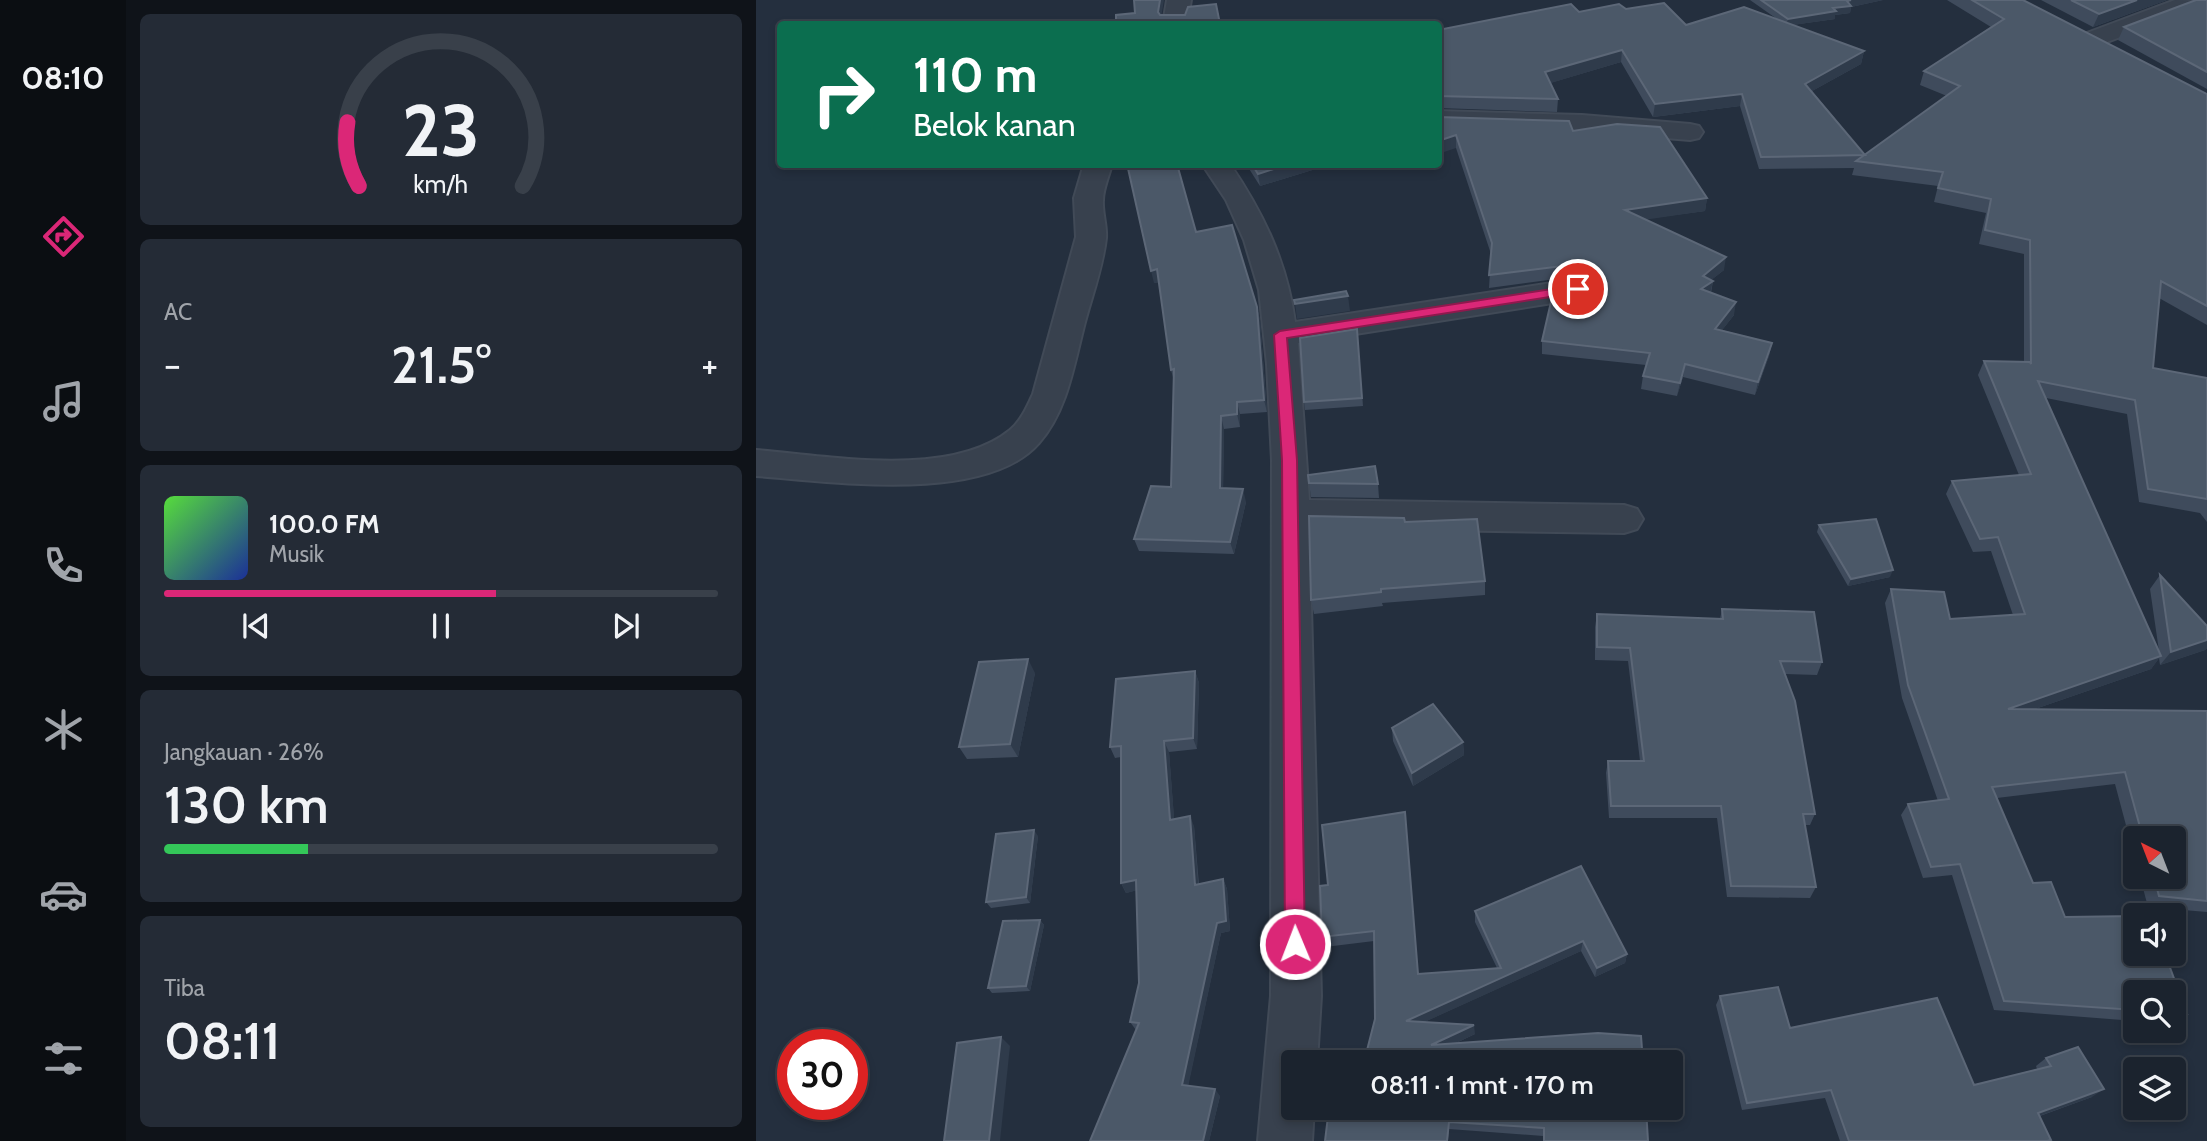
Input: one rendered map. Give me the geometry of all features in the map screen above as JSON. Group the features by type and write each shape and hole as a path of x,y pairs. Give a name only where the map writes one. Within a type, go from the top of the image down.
{"street":[{"path":"1176,21 1179,0"},
{"path":"2116,51 2082,34 2196,0"},
{"path":"1442,119 1582,123 1690,132"},
{"path":"756,463 890,472 938,471 995,457 1023,439 1041,414 1050,394 1091,237 1088,198 1097,168"},
{"path":"1219,168 1240,200 1259,240 1275,290 1290,460 1296,996 1285,1141"},
{"path":"1280,335 1578,289"},
{"path":"1289,514 1624,519"}],"building":[{"path":"1134,0 1160,0 1160,15 1185,15 1188,7 1216,4 1219,21 1116,21 1116,15 1135,13"},
{"path":"1761,0 1851,0 1847,1 1851,6 1788,19"},
{"path":"1972,0 2023,0 2207,94 2207,306 2161,281 2153,368 2207,378 2207,499 2148,489 2135,400 2038,381 2161,656 2008,709 2207,711 2207,901 2159,896 2157,889 2186,889 2186,826 2140,826 2125,772 1992,787 2033,883 2051,882 2065,917 2123,916 2123,966 2169,966 2175,980 2123,980 2123,1009 2004,1001 1960,864 1931,867 1908,804 1949,799 1908,685 1891,589 1944,592 1950,619 2025,614 1998,537 1980,539 1952,481 2031,474 1984,361 2031,364 2030,240 1985,230 1991,199 1938,188 1943,172 1856,161 1960,86 1924,71 2004,19"},
{"path":"2071,0 2137,0 2099,14"},
{"path":"2196,0 2207,0 2207,72 2124,27"},
{"path":"1664,3 1686,25 1744,7 1864,51 1805,84 1865,155 1761,157 1742,94 1655,104 1622,50 1545,72 1558,99 1442,96 1442,29 1571,4 1579,12 1619,4 1626,9"},
{"path":"1442,117 1569,121 1573,131 1617,124 1660,127 1707,198 1625,210 1726,257 1703,276 1713,281 1701,289 1736,302 1715,329 1772,343 1758,382 1685,364 1680,383 1643,376 1650,353 1542,341 1553,293 1591,286 1597,275 1591,267 1579,264 1489,275 1492,243 1456,135 1442,140"},
{"path":"1128,168 1178,168 1196,232 1232,225 1257,307 1264,400 1237,402 1237,414 1221,416 1220,488 1243,489 1230,542 1134,539 1151,486 1171,487 1174,369 1171,370 1157,269 1151,271"},
{"path":"1254,168 1277,168 1258,174"},
{"path":"1346,291 1348,296 1295,304 1294,300"},
{"path":"1357,329 1362,398 1304,402 1300,338"},
{"path":"1375,466 1378,484 1309,483 1308,475"},
{"path":"1309,516 1404,518 1405,522 1477,519 1485,581 1381,589 1381,592 1311,600"},
{"path":"1876,519 1893,570 1851,579 1819,525"},
{"path":"2160,575 2207,626 2207,640 2171,652"},
{"path":"1722,609 1814,612 1822,662 1780,661 1795,701 1815,814 1803,814 1816,887 1731,886 1721,806 1611,806 1608,761 1644,761 1630,648 1597,647 1597,614 1723,619"},
{"path":"1028,659 1010,744 959,747 979,662"},
{"path":"1195,671 1193,738 1164,741 1170,820 1190,816 1195,885 1223,879 1226,921 1217,923 1182,1085 1215,1089 1203,1141 1090,1141 1139,1023 1130,1022 1139,983 1136,880 1121,883 1121,746 1110,747 1116,679"},
{"path":"1433,704 1463,742 1412,773 1392,728"},
{"path":"1405,812 1418,974 1501,968 1475,911 1581,866 1627,954 1597,968 1583,941 1406,1021 1474,1025 1431,1045 1598,1033 1641,1036 1642,1050 1367,1050 1375,1019 1374,931 1322,937 1320,886 1328,885 1322,825"},
{"path":"1034,830 1026,897 986,902 996,834"},
{"path":"1040,920 1026,986 988,988 1003,921"},
{"path":"1778,987 1790,1028 1937,998 1974,1085 2051,1066 2046,1058 2078,1047 2104,1089 2038,1113 2051,1140 2047,1141 1849,1141 1831,1090 1747,1103 1720,996"},
{"path":"1001,1037 989,1141 944,1141 957,1043"},
{"path":"1328,1120 1647,1120 1648,1141 1544,1141 1544,1128 1449,1122 1447,1141 1325,1141"}],"route":[{"path":"1295,944 1290,460 1280,335 1578,289"}]}
